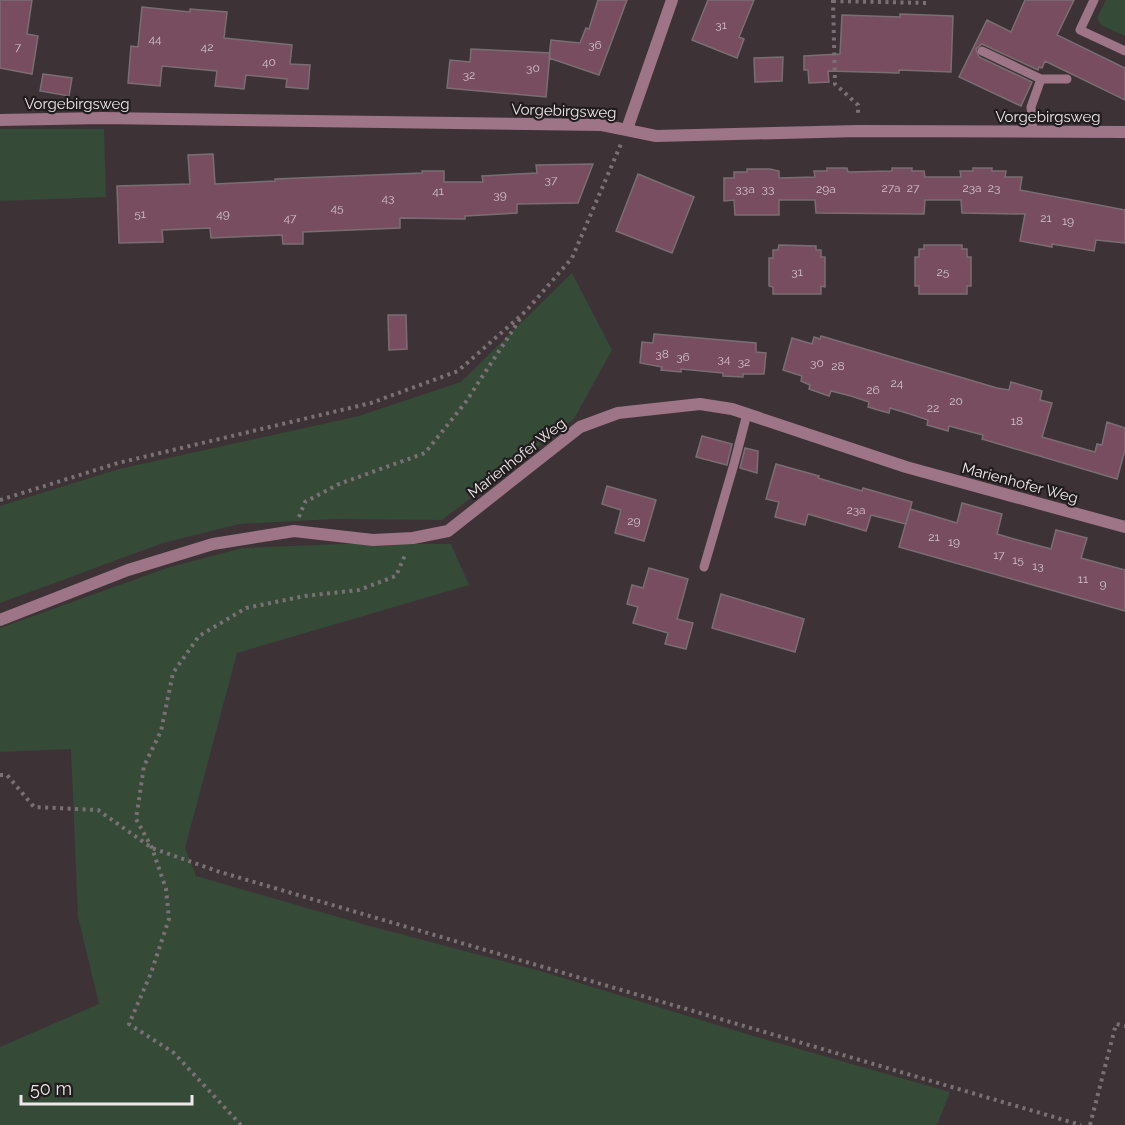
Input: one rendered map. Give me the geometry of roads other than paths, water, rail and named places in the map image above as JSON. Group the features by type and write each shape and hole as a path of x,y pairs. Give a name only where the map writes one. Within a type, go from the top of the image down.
{"street":[{"path":"627,129 672,0"},
{"name":"Vorgebirgsweg","path":"0,120 102,118 602,125 656,136 858,131 1125,132"},
{"name":"Marienhofer Weg","path":"0,620 129,570 213,544 294,531 373,540 413,538 448,531 580,427 618,413 700,404 732,409 906,467 1125,527"}],"lane":[{"path":"1094,0 1080,30 1125,51"},
{"path":"982,51 1041,78 1067,79"},
{"path":"1033,131 1031,107 1041,78"},
{"path":"704,567 735,464 747,414"}]}
